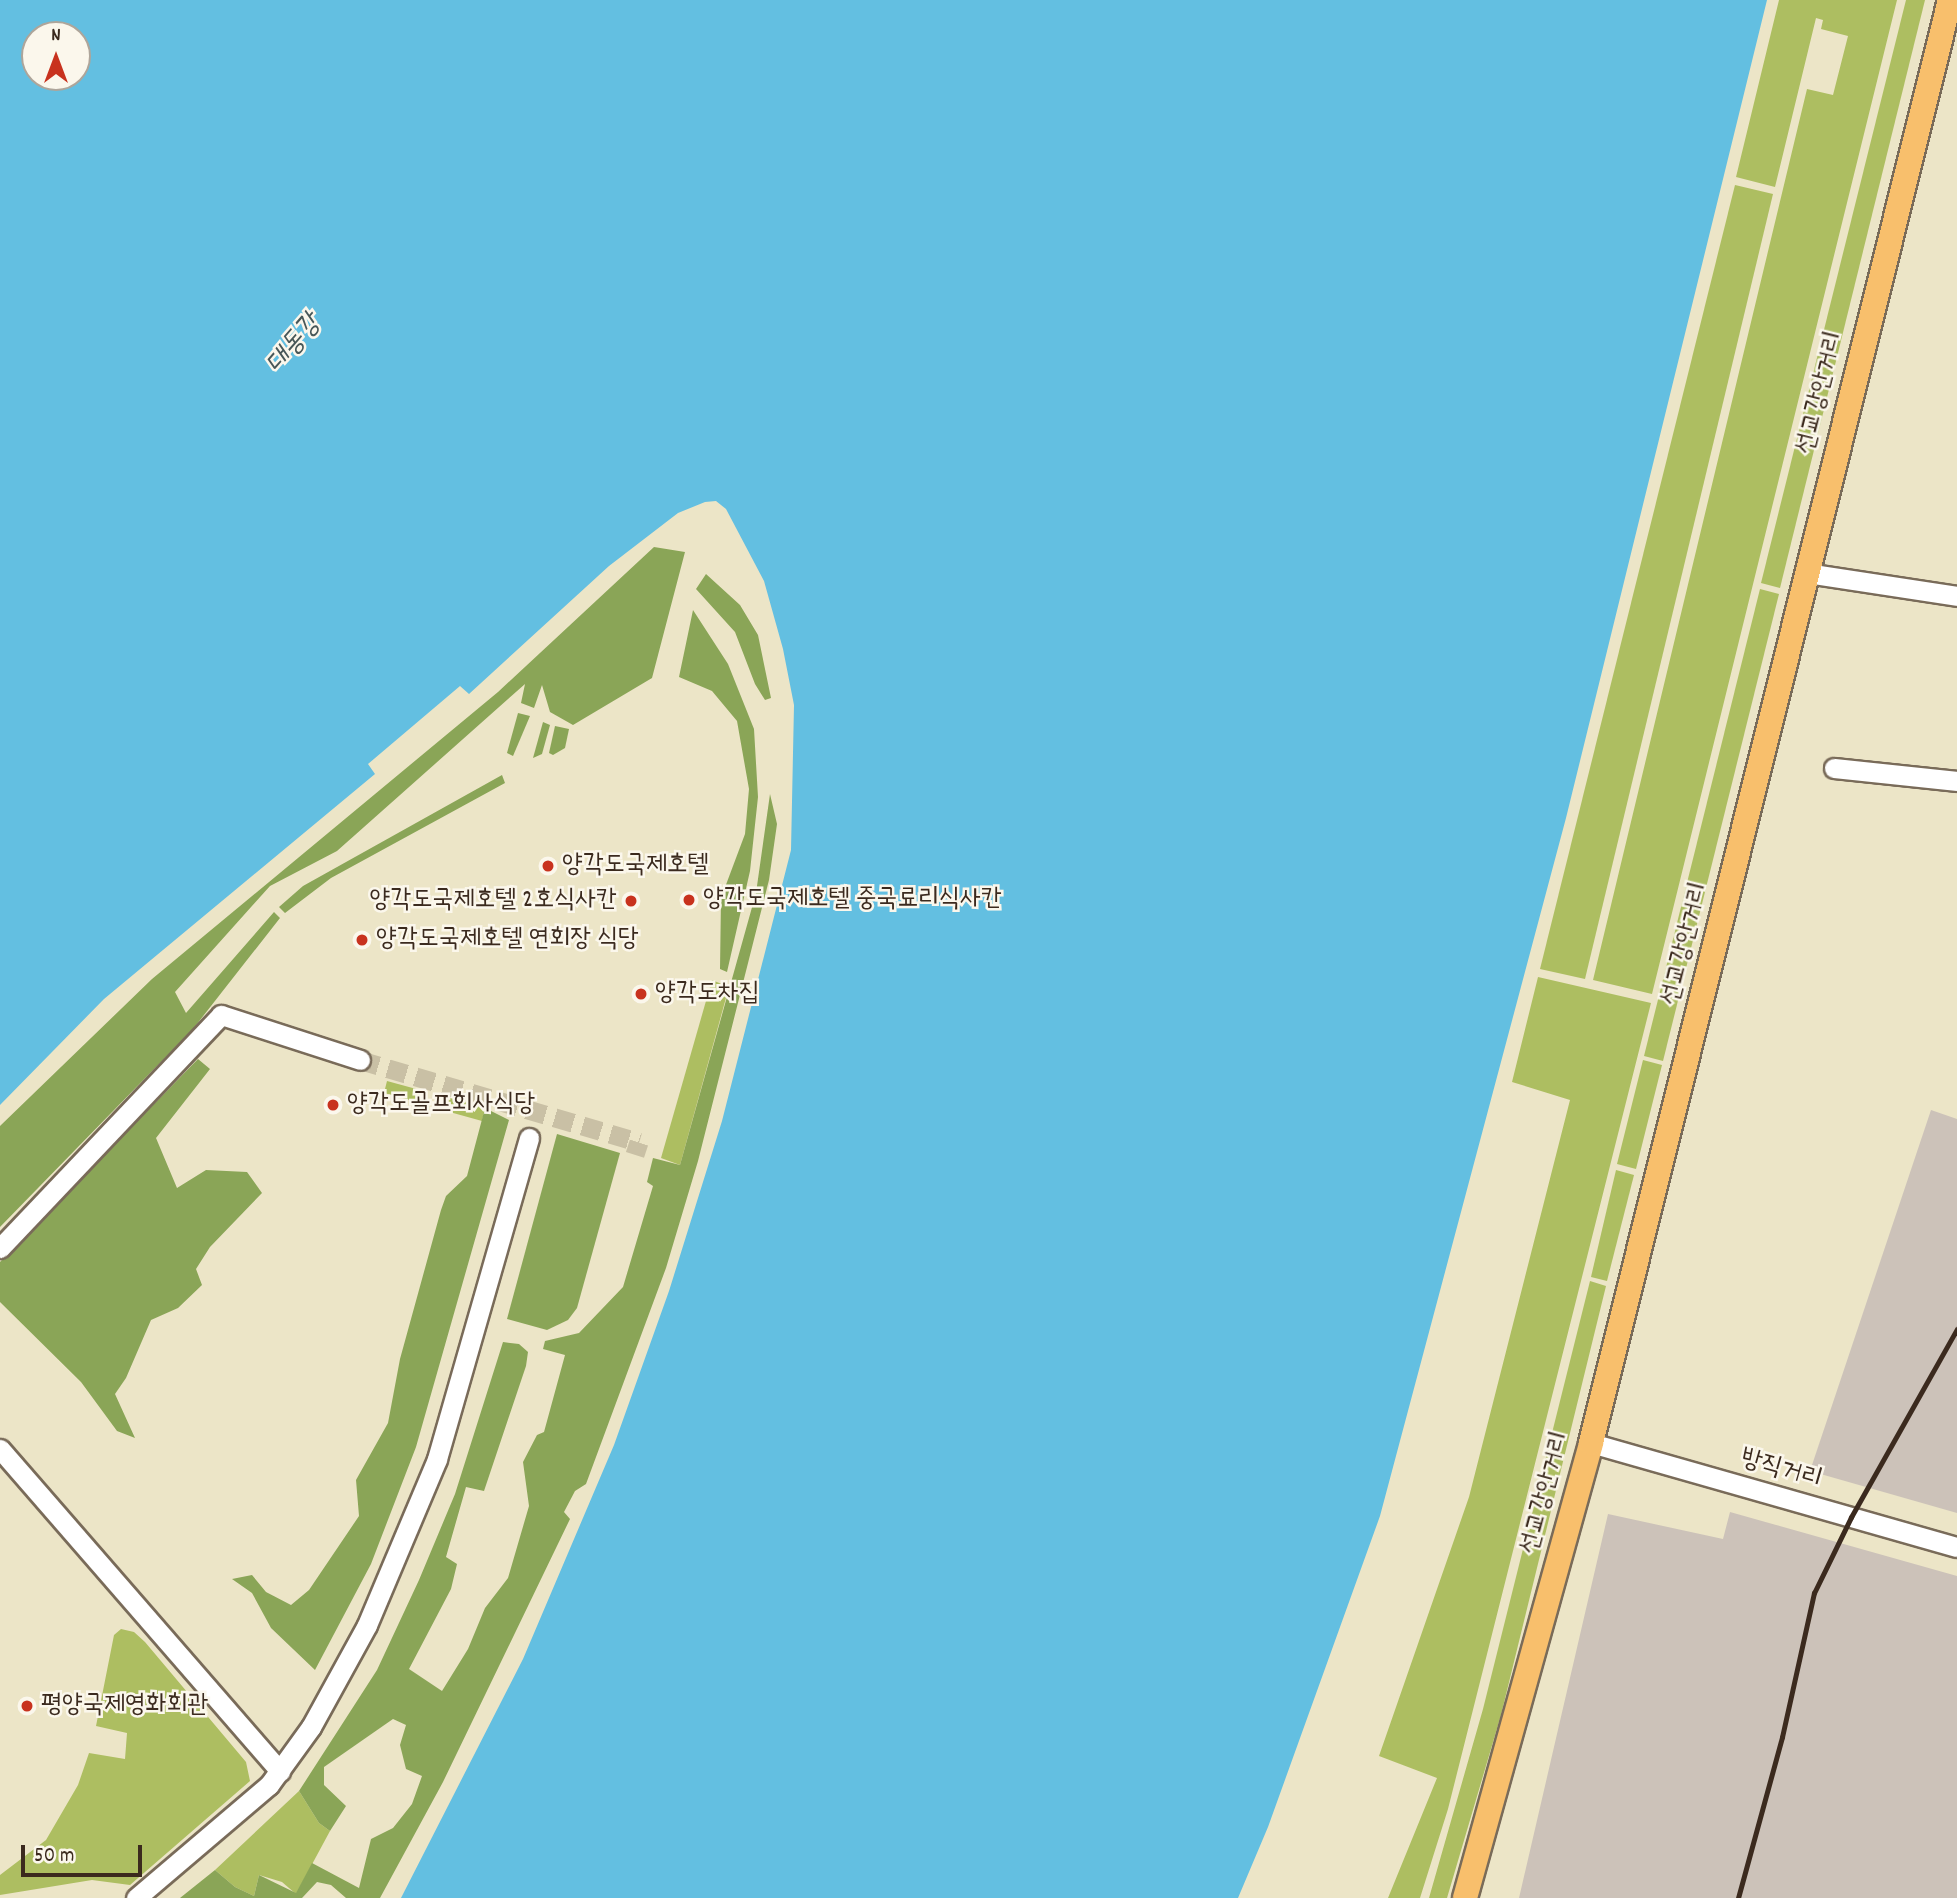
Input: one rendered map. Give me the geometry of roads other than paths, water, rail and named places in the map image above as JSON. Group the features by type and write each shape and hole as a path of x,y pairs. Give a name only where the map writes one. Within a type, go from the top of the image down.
{"main road":[{"name":"선교강안거리","path":"1465,1898 1591,1443 1950,0"}],"street":[{"path":"1807,573 1957,596"},
{"path":"1834,768 1957,781"},
{"path":"0,1248 221,1015 360,1060"},
{"path":"136,1898 258,1795 280,1771 311,1727 367,1625 421,1503 461,1382 529,1138"},
{"name":"방직거리","path":"1591,1443 1957,1547"},
{"path":"0,1449 280,1771"}],"water":[{"name":"대동강","path":"0,0 1767,0 1566,818 1380,1516 1268,1827 1238,1898 401,1898 523,1659 614,1445 669,1291 722,1121 791,850 794,705 783,649 764,581 726,509 716,501 705,502 678,513 609,566 469,694 460,686 368,764 375,774 104,999 0,1105"}],"tunnel":[{"path":"360,1060 639,1142 635,1154"}],"railway":[{"path":"1738,1898 1782,1737 1814,1593 1851,1517 1957,1329"}],"place":[{"name":"양각도국제호텔","path":"548,866"},
{"name":"양각도국제호텔 중국료리식사칸","path":"689,900"},
{"name":"양각도국제호텔 2호식사칸","path":"631,901"},
{"name":"양각도국제호텔 연회장 식당","path":"362,940"},
{"name":"양각도차집","path":"641,994"},
{"name":"양각도골프회사식당","path":"333,1105"},
{"name":"평양국제영화회관","path":"27,1706"}]}
